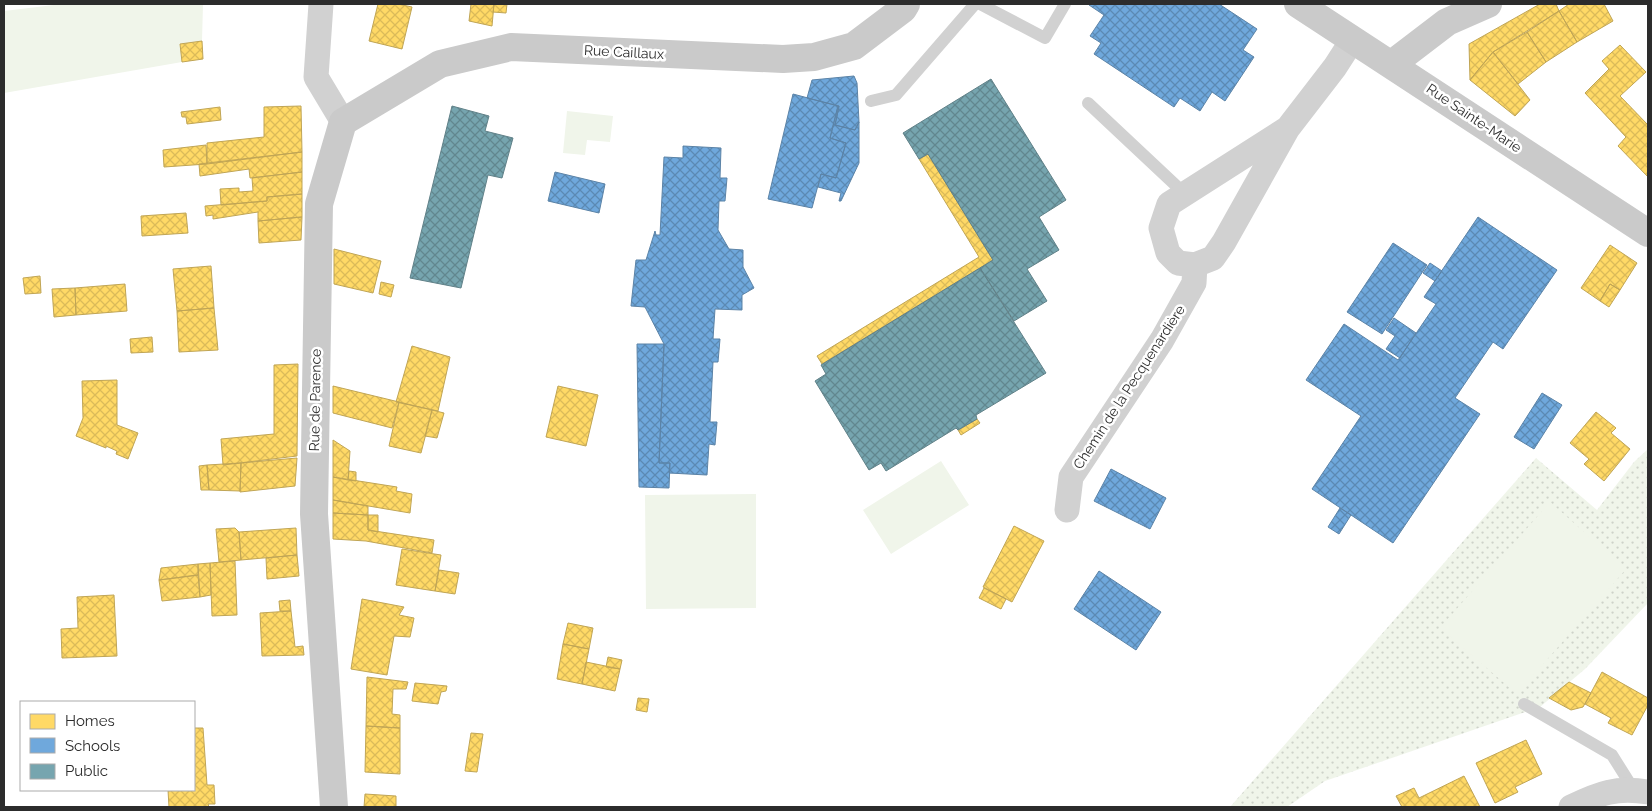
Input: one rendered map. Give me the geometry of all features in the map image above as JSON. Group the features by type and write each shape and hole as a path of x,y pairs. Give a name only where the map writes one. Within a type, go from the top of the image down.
{"street":[{"path":"321,4 316,78 344,122"},
{"name":"Rue Caillaux","path":"344,122 440,64 511,47 783,59 814,57 854,46 903,9 906,4"},
{"name":"Rue Sainte-Marie","path":"1298,4 1648,233"},
{"path":"1392,64 1448,22 1488,4"},
{"path":"1288,128 1169,204 1161,228 1168,253 1178,263 1195,266 1213,258 1224,242 1288,128 1335,68 1353,39"},
{"name":"Rue de Parence","path":"334,807 314,514 314,486 319,204 344,122"},
{"name":"Chemin de la Pecquenardière","path":"1067,510 1071,477 1162,340 1194,283 1195,266"},
{"path":"1571,807 1599,794 1620,789 1641,791"}],"lane":[{"path":"871,101 896,95 975,4"},
{"path":"980,4 1045,38 1065,4"},
{"path":"1088,103 1185,194"},
{"path":"1524,704 1612,755 1641,791"}],"shaded area":[{"path":"62,4 203,4 202,41 180,44 182,62 4,93 4,11"},
{"path":"567,111 613,116 610,142 587,140 585,155 563,153"},
{"path":"1648,449 1648,603 1585,669 1540,707 1325,781 1287,807 1230,807 1536,458 1597,510 1634,462"},
{"path":"941,461 969,505 891,554 863,510"},
{"path":"756,494 756,608 646,609 645,495"},
{"path":"1550,502 1626,569 1517,694 1440,628"}],"building: Homes":[{"path":"378,4 398,4 412,7 402,49 369,41"},
{"path":"471,4 494,4 492,26 469,21"},
{"path":"494,4 507,4 506,13 493,12"},
{"path":"1540,4 1556,4 1559,11 1493,52 1470,80 1469,44"},
{"path":"1569,4 1604,4 1613,21 1577,42 1559,11"},
{"path":"1559,11 1577,42 1546,62 1527,32"},
{"path":"1527,32 1546,62 1518,84 1493,52"},
{"path":"202,41 203,59 182,62 180,44"},
{"path":"1620,45 1646,72 1620,96 1648,125 1648,177 1618,146 1626,137 1585,93 1609,69 1602,61"},
{"path":"1493,52 1530,100 1515,116 1470,80"},
{"path":"301,106 302,152 207,164 207,143 264,137 264,107"},
{"path":"220,107 221,120 187,124 186,117 182,117 181,112"},
{"path":"206,145 207,164 164,167 163,150"},
{"path":"302,152 302,172 250,178 249,169 200,176 199,164"},
{"path":"928,154 993,260 822,364 817,356 979,257 919,159"},
{"path":"302,172 302,194 267,197 267,201 221,205 220,189 239,188 239,192 253,191 252,178"},
{"path":"302,194 302,217 258,221 258,212 213,219 213,215 206,216 205,206 267,201 267,197"},
{"path":"186,213 188,233 142,236 141,216"},
{"path":"302,217 301,240 259,243 258,221"},
{"path":"1610,245 1637,263 1620,290 1610,284 1600,301 1581,288"},
{"path":"334,249 381,261 373,293 334,284"},
{"path":"211,266 214,308 177,311 173,269"},
{"path":"40,276 41,293 25,294 23,278"},
{"path":"381,282 394,285 391,297 379,294"},
{"path":"125,284 127,311 76,315 75,288"},
{"path":"1610,284 1620,290 1609,307 1600,301"},
{"path":"75,288 76,315 54,317 52,289"},
{"path":"214,308 218,350 179,352 177,311"},
{"path":"152,337 153,352 131,353 130,339"},
{"path":"412,346 450,357 438,411 396,402"},
{"path":"298,364 297,456 223,465 221,439 274,434 274,365"},
{"path":"117,380 117,425 138,433 128,459 116,454 117,451 106,446 106,448 76,436 83,418 82,381"},
{"path":"333,386 399,402 392,428 333,413"},
{"path":"558,386 598,395 586,446 546,437"},
{"path":"399,402 432,410 421,453 389,446"},
{"path":"432,410 444,413 437,438 425,436"},
{"path":"1596,412 1616,428 1611,433 1630,449 1604,481 1584,464 1589,459 1570,443"},
{"path":"977,419 980,423 961,435 958,430"},
{"path":"333,440 350,451 348,480 333,477"},
{"path":"297,458 295,486 240,492 241,463"},
{"path":"241,463 240,491 209,490 207,465"},
{"path":"207,465 209,490 201,490 199,466"},
{"path":"349,471 356,472 356,481 348,480"},
{"path":"333,477 397,487 396,491 412,494 410,513 333,500"},
{"path":"333,500 368,506 368,515 333,513"},
{"path":"333,513 368,515 368,530 434,540 432,553 366,541 333,539"},
{"path":"368,515 378,515 378,532 368,530"},
{"path":"1014,526 1044,541 1012,602 983,587"},
{"path":"235,528 239,532 241,560 219,562 216,529"},
{"path":"296,528 297,555 241,560 239,532"},
{"path":"402,549 441,555 435,591 396,585"},
{"path":"297,555 299,576 267,579 266,558"},
{"path":"235,561 237,615 212,616 210,563"},
{"path":"210,563 211,595 200,597 198,564"},
{"path":"198,564 198,575 159,580 161,568"},
{"path":"439,570 459,573 455,594 435,591"},
{"path":"198,575 200,597 162,601 159,580"},
{"path":"984,588 1006,599 1001,609 979,598"},
{"path":"114,595 117,656 62,658 61,629 78,628 77,597"},
{"path":"362,599 404,607 399,615 414,618 410,637 394,636 387,675 351,669"},
{"path":"290,600 291,611 280,611 279,601"},
{"path":"291,611 295,647 303,646 304,655 262,656 260,613"},
{"path":"568,623 593,628 589,649 563,644"},
{"path":"563,644 589,649 582,684 557,679"},
{"path":"608,657 622,660 620,669 606,667"},
{"path":"586,662 620,669 615,691 582,684"},
{"path":"1602,672 1648,698 1648,705 1632,735 1608,723 1611,718 1585,704"},
{"path":"367,677 408,682 406,689 393,689 392,714 400,715 400,728 366,726"},
{"path":"1569,682 1591,693 1583,707 1571,710 1549,698"},
{"path":"415,683 447,686 446,691 441,692 438,704 412,701"},
{"path":"638,698 649,699 647,712 636,710"},
{"path":"366,726 400,728 400,774 365,772"},
{"path":"195,728 203,728 207,785 214,785 215,804 208,804 209,807 169,807 168,791 195,791"},
{"path":"471,733 483,734 477,772 465,771"},
{"path":"1526,740 1542,774 1515,787 1518,792 1495,803 1476,763"},
{"path":"1464,776 1480,807 1402,807 1396,796 1414,788 1419,798"},
{"path":"365,794 396,796 396,807 364,807"}],"building: Schools":[{"path":"1090,4 1219,4 1257,29 1243,50 1254,57 1225,101 1212,92 1200,111 1180,98 1174,107 1094,54 1101,43 1090,36 1104,15"},
{"path":"854,76 857,83 859,122 855,130 835,125 839,106 807,98 812,80"},
{"path":"793,94 838,106 830,138 846,143 836,178 821,174 812,208 768,199"},
{"path":"838,106 835,125 855,130 859,122 859,163 841,201 839,201 841,193 818,187 821,174 836,178 846,143 830,138"},
{"path":"683,146 721,148 720,178 727,178 725,201 719,201 718,230 729,249 743,250 743,267 754,288 742,295 742,310 715,309 713,339 720,339 718,362 713,362 710,422 717,422 715,445 709,444 707,475 669,473 670,463 659,463 664,344 645,307 631,306 636,260 646,260 655,231 656,235 660,235 664,157 683,158"},
{"path":"555,172 605,184 599,213 548,201"},
{"path":"1478,217 1557,270 1503,349 1493,342 1455,398 1480,414 1393,543 1312,489 1361,416 1306,380 1344,324 1398,360 1436,304 1424,297"},
{"path":"1393,243 1427,265 1382,334 1347,312"},
{"path":"1430,263 1442,271 1435,281 1423,273"},
{"path":"1394,318 1416,333 1400,358 1386,349 1395,336 1386,330"},
{"path":"637,344 664,344 659,463 670,463 669,488 639,487"},
{"path":"1542,393 1562,405 1534,449 1514,437"},
{"path":"1111,469 1166,498 1150,529 1094,501"},
{"path":"1340,508 1351,515 1339,534 1328,527"},
{"path":"1099,571 1161,612 1136,650 1074,609"}],"building: Public":[{"path":"991,79 1066,200 1039,217 1059,250 1027,269 1047,301 1014,321 980,268 993,260 928,154 919,159 903,133"},
{"path":"452,106 489,116 485,131 513,138 502,178 488,175 461,288 410,278"},
{"path":"980,268 1046,373 976,415 977,419 958,430 956,428 886,471 881,463 869,470 815,381 826,374 821,365"}]}
